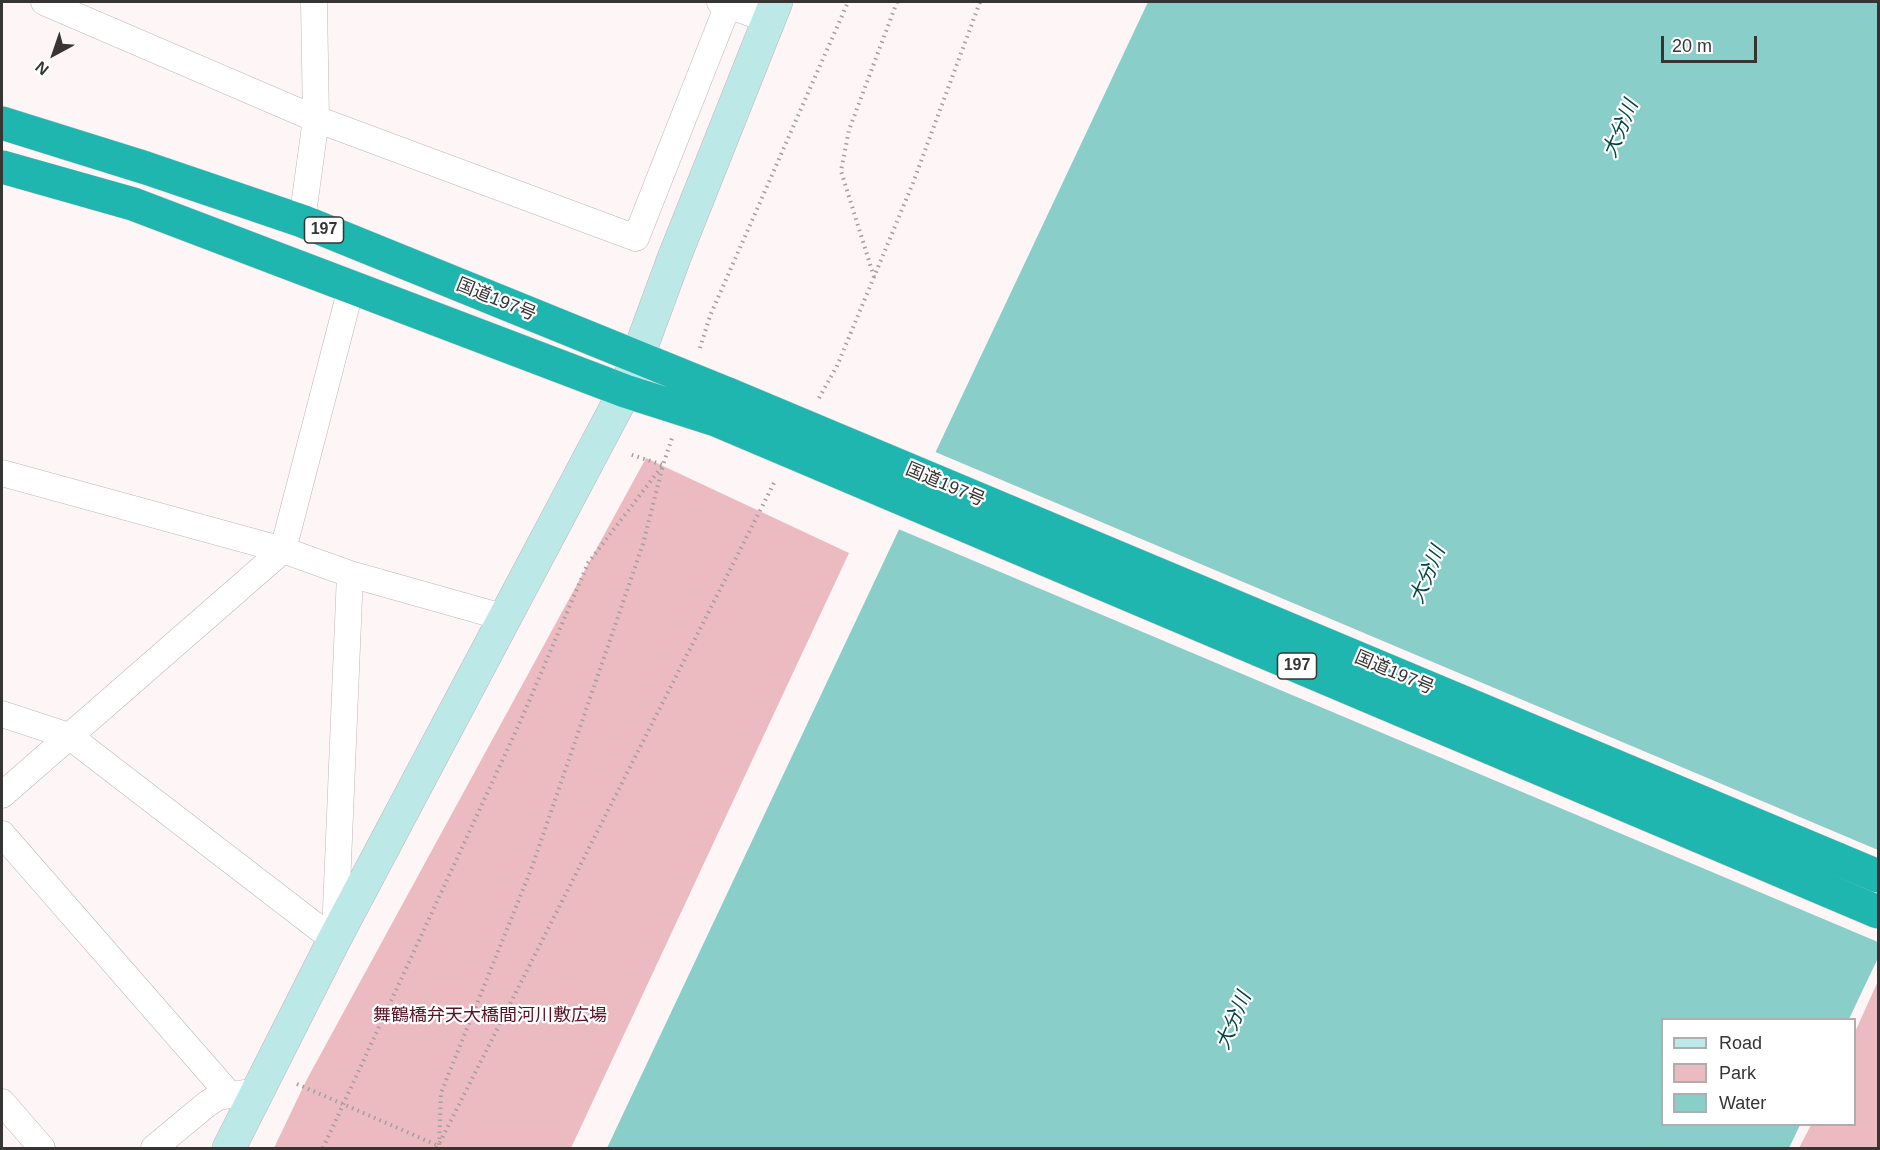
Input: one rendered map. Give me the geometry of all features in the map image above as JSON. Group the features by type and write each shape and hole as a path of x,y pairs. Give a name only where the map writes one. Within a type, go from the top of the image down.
{"highway":[{"name":"国道197号","path":"2,123 146,168 302,221 639,358 722,407 1878,912"},
{"name":"国道197号","path":"2,167 133,204 625,391 722,407 1878,876"}],"street":[{"path":"44,2 316,119 636,238 724,3 772,11 674,258 625,391 334,940 251,1086 229,1149"},
{"path":"302,221 316,119 314,2"},
{"path":"2,795 283,550 351,288"},
{"path":"2,473 283,550 350,574 506,618"},
{"path":"334,940 350,574"},
{"path":"2,714 69,736 334,940"},
{"path":"2,834 251,1086"},
{"path":"154,1149 207,1104 251,1086"},
{"path":"2,1102 42,1149"}],"path":[{"path":"710,316 848,2"},
{"path":"874,278 841,171 849,130 897,2"},
{"path":"815,406 837,366 913,183 980,2"},
{"path":"597,443 663,465"},
{"path":"323,1149 521,720 588,563 663,465"},
{"path":"438,1147 441,1093 532,867 643,544 663,465"},
{"path":"438,1147 777,476"},
{"path":"251,1086 344,1105 438,1147"}],"green space":[{"name":"舞鶴橋弁天大橋間河川敷広場","path":"646,458 849,553 571,1148 274,1148 306,1081"},
{"path":"1878,981 1878,1148 1799,1148 1810,1126 1856,1126 1856,1030"}],"water":[{"name":"大分川","path":"1148,2 1878,2 1878,958 1849,1018 1661,1018 1661,1126 1800,1126 1789,1148 607,1148"}],"pier":[{"path":"933,451 1878,850 1878,942 896,528"}]}
